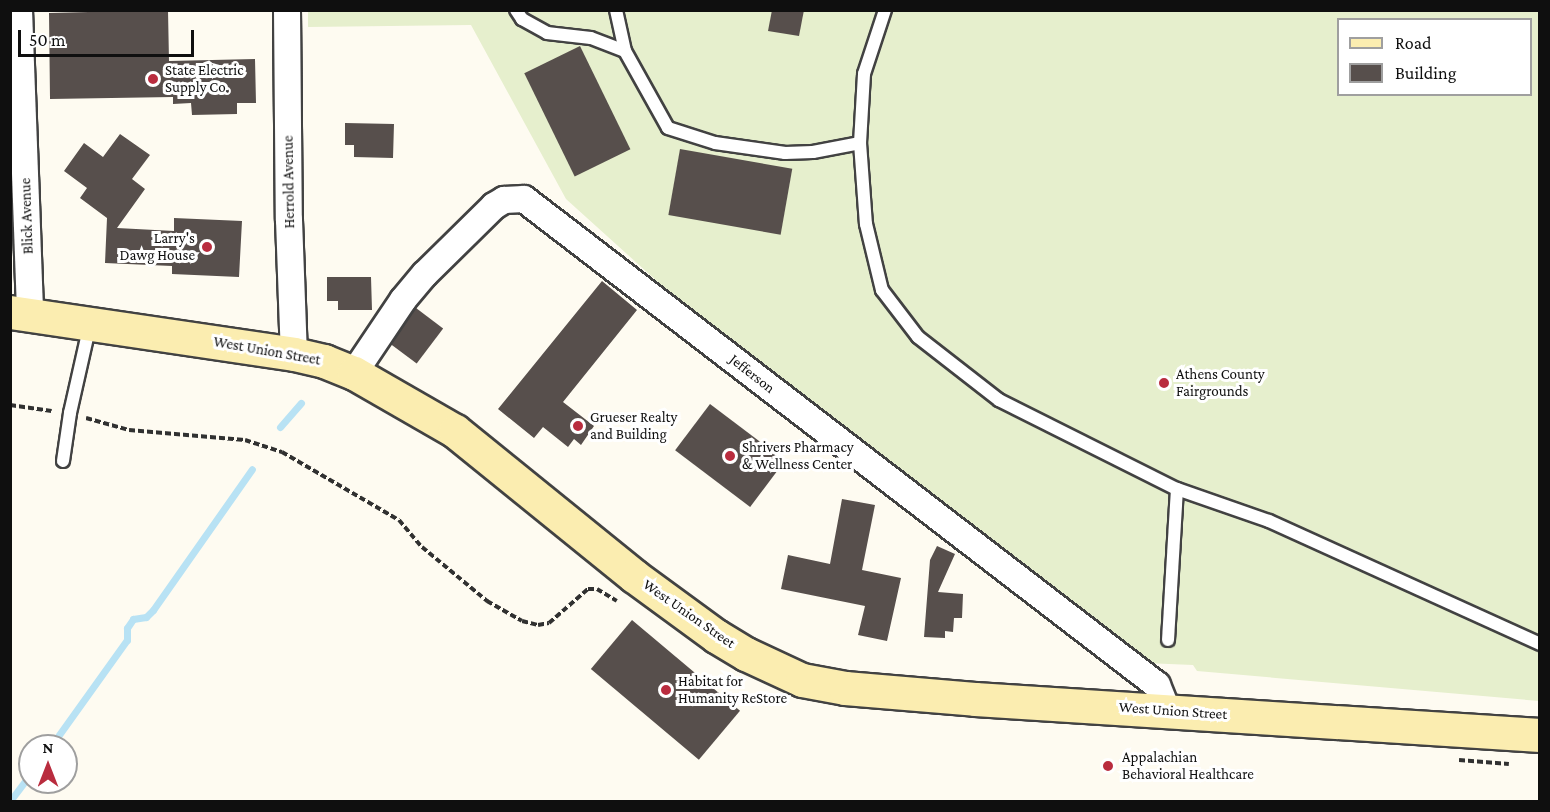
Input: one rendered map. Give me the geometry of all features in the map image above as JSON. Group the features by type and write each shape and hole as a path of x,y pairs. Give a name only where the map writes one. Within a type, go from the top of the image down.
{"main road":[{"name":"West Union Street","path":"20,313 294,354 324,361 354,373 455,430 634,576 716,636 746,654 802,680 845,688 975,699 1539,735"}],"street":[{"name":"Blick Avenue","path":"19,10 20,313"},
{"name":"Herrold Avenue","path":"287,10 289,220 294,354"},
{"name":"Jefferson","path":"354,373 403,300 425,274 494,206 504,200 524,199 1157,685 1167,710"}],"lane":[{"path":"516,10 522,19 547,33 591,38 625,51"},
{"path":"616,10 625,51 668,128 715,143 785,153 813,152 860,143"},
{"path":"880,13 864,74 860,143 866,224 882,290 918,337 999,400 1177,489 1269,521 1539,644"},
{"path":"63,461 70,413 90,323"},
{"path":"1168,640 1177,489"}],"path":[{"path":"10,405 70,413 129,430 245,440 282,452 399,520 422,547 488,601 531,624 549,623 588,589 597,589 605,594"}],"green space":[{"name":"Athens County Fairgrounds","path":"308,10 1539,11 1539,701 1197,671 1193,665 1145,663 669,292 566,199 471,25 308,27"}],"building":[{"name":"State Electric Supply Co.","path":"168,10 169,61 255,59 256,103 237,103 237,114 192,115 191,103 173,104 173,97 50,99 49,13"},
{"path":"772,10 804,10 799,36 768,31"},
{"path":"580,46 630,149 575,177 524,73"},
{"path":"345,123 394,124 393,158 354,157 354,145 345,145"},
{"path":"120,134 150,155 132,179 145,189 117,228 174,231 174,218 242,221 239,277 172,274 172,266 105,263 107,218 80,198 87,188 64,171 84,143 103,157"},
{"path":"680,149 792,169 781,235 668,215"},
{"path":"327,277 371,277 372,310 338,310 338,301 327,301"},
{"path":"602,281 637,310 563,402 594,426 581,445 574,439 568,447 543,427 534,438 498,409"},
{"path":"416,308 443,328 417,364 390,343"},
{"name":"Shrivers Pharmacy & Wellness Center","path":"710,404 785,461 750,507 675,450"},
{"path":"842,499 875,505 862,570 901,578 887,641 858,635 865,606 781,589 788,555 830,564"},
{"path":"937,546 955,554 938,592 963,594 962,618 954,618 953,632 945,631 945,638 924,637 930,560"},
{"name":"Habitat for Humanity ReStore","path":"632,620 740,711 699,760 591,669"}],"waterway":[{"path":"280,427 301,403"},
{"path":"60,734 127,640 127,628 133,619 146,617 153,610 252,469"},
{"path":"10,801 18,790"}],"place":[{"name":"State Electric Supply Co.","path":"153,79"},
{"name":"Larry's Dawg House","path":"207,247"},
{"name":"Athens County Fairgrounds","path":"1164,383"},
{"name":"Grueser Realty and Building","path":"578,426"},
{"name":"Shrivers Pharmacy & Wellness Center","path":"730,456"},
{"name":"Habitat for Humanity ReStore","path":"666,690"},
{"name":"Appalachian Behavioral Healthcare","path":"1108,766"}]}
